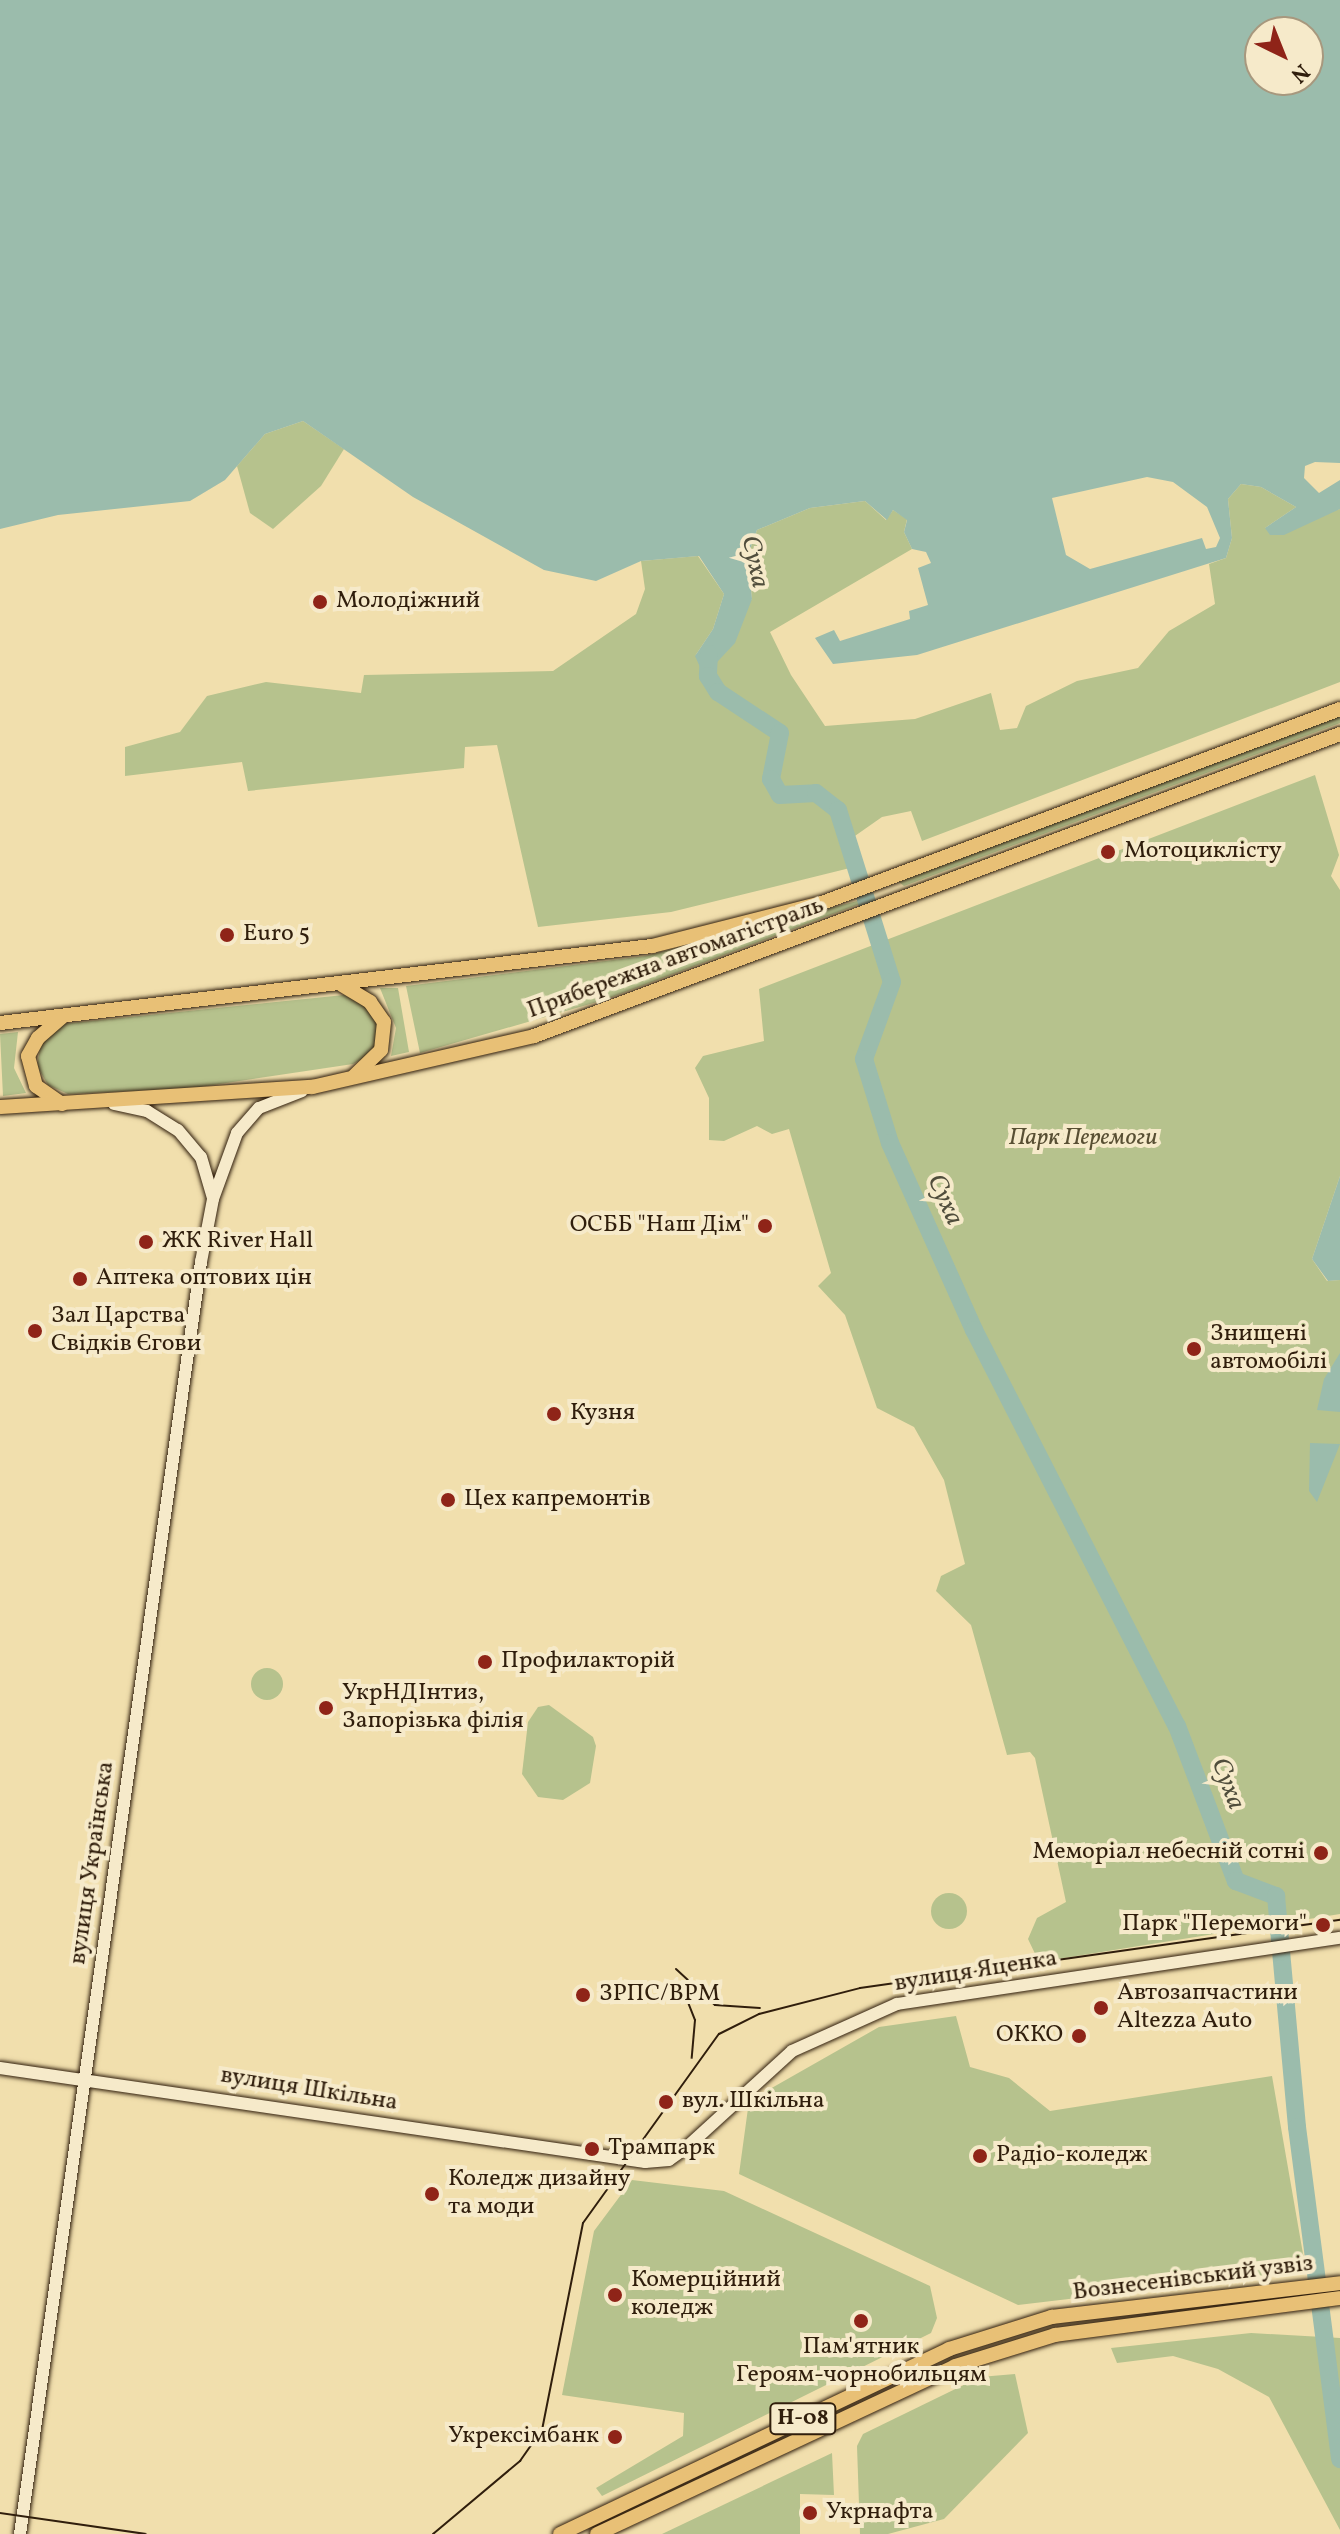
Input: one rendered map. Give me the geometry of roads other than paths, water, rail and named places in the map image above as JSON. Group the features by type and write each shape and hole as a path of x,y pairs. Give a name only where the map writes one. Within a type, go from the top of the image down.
{"main road":[{"name":"Прибережна автомагістраль","path":"0,1023 652,946 822,903 1340,709"},
{"name":"Прибережна автомагістраль","path":"0,1107 114,1104 312,1087 534,1036 1340,734"},
{"path":"897,875 893,892 908,896"},
{"path":"852,892 866,903 856,916"},
{"path":"342,985 370,1002 384,1032 381,1050 347,1080"},
{"path":"62,1017 38,1038 28,1056 36,1086 65,1105"},
{"name":"вулиця Українська","path":"20,2534 213,1199 230,1147 248,1118 271,1100 312,1087"},
{"name":"вулиця Українська","path":"114,1104 147,1111 178,1130 201,1157 213,1199"},
{"name":"вулиця Яценка","path":"611,2160 669,2160 792,2051 897,2004 1340,1938"},
{"name":"вулиця Шкільна","path":"0,2068 611,2160"},
{"name":"Вознесенівський узвіз","path":"597,2534 955,2366 1055,2335 1297,2296 1340,2283"},
{"name":"Вознесенівський узвіз","path":"560,2534 949,2349 1052,2317 1297,2296 1340,2298"}],"waterway":[{"name":"Суха","path":"709,654 708,676 718,692 780,733 771,779 780,795 816,793 838,810 892,982 864,1059 890,1143 974,1330 1177,1726 1236,1881 1276,1896 1297,2127 1340,2459"}],"tram line":[{"path":"433,2534 520,2461 542,2430 583,2223 719,2034 759,2014 860,1988 1340,1920"},
{"path":"676,1969 715,2005 760,2008"},
{"path":"680,1982 695,2020 692,2058"},
{"path":"0,2513 145,2534"}],"place":[{"name":"Молодіжний","path":"320,602"},
{"name":"Мотоциклісту","path":"1108,852"},
{"name":"Euro 5","path":"227,935"},
{"name":"ОСББ \"Наш Дім\"","path":"765,1226"},
{"name":"ЖК River Hall","path":"146,1242"},
{"name":"Аптека оптових цін","path":"80,1279"},
{"name":"Зал Царства Свідків Єгови","path":"35,1331"},
{"name":"Знищені автомобілі","path":"1194,1349"},
{"name":"Кузня","path":"554,1414"},
{"name":"Цех капремонтів","path":"448,1500"},
{"name":"Профилакторій","path":"485,1662"},
{"name":"УкрНДІнтиз, Запорізька філія","path":"326,1708"},
{"name":"Меморіал небесній сотні","path":"1321,1853"},
{"name":"Парк \"Перемоги\"","path":"1323,1925"},
{"name":"ЗРПС/ВРМ","path":"583,1995"},
{"name":"Автозапчастини Altezza Auto","path":"1101,2008"},
{"name":"ОККО","path":"1079,2036"},
{"name":"вул. Шкільна","path":"666,2102"},
{"name":"Трампарк","path":"592,2149"},
{"name":"Радіо-коледж","path":"980,2156"},
{"name":"Коледж дизайну та моди","path":"432,2194"},
{"name":"Комерційний коледж","path":"615,2295"},
{"name":"Пам'ятник Героям-чорнобильцям","path":"861,2321"},
{"name":"Укрексімбанк","path":"615,2437"},
{"name":"Укрнафта","path":"810,2513"}],"park label":[{"name":"Парк Перемоги","path":"1083,1139"}]}
